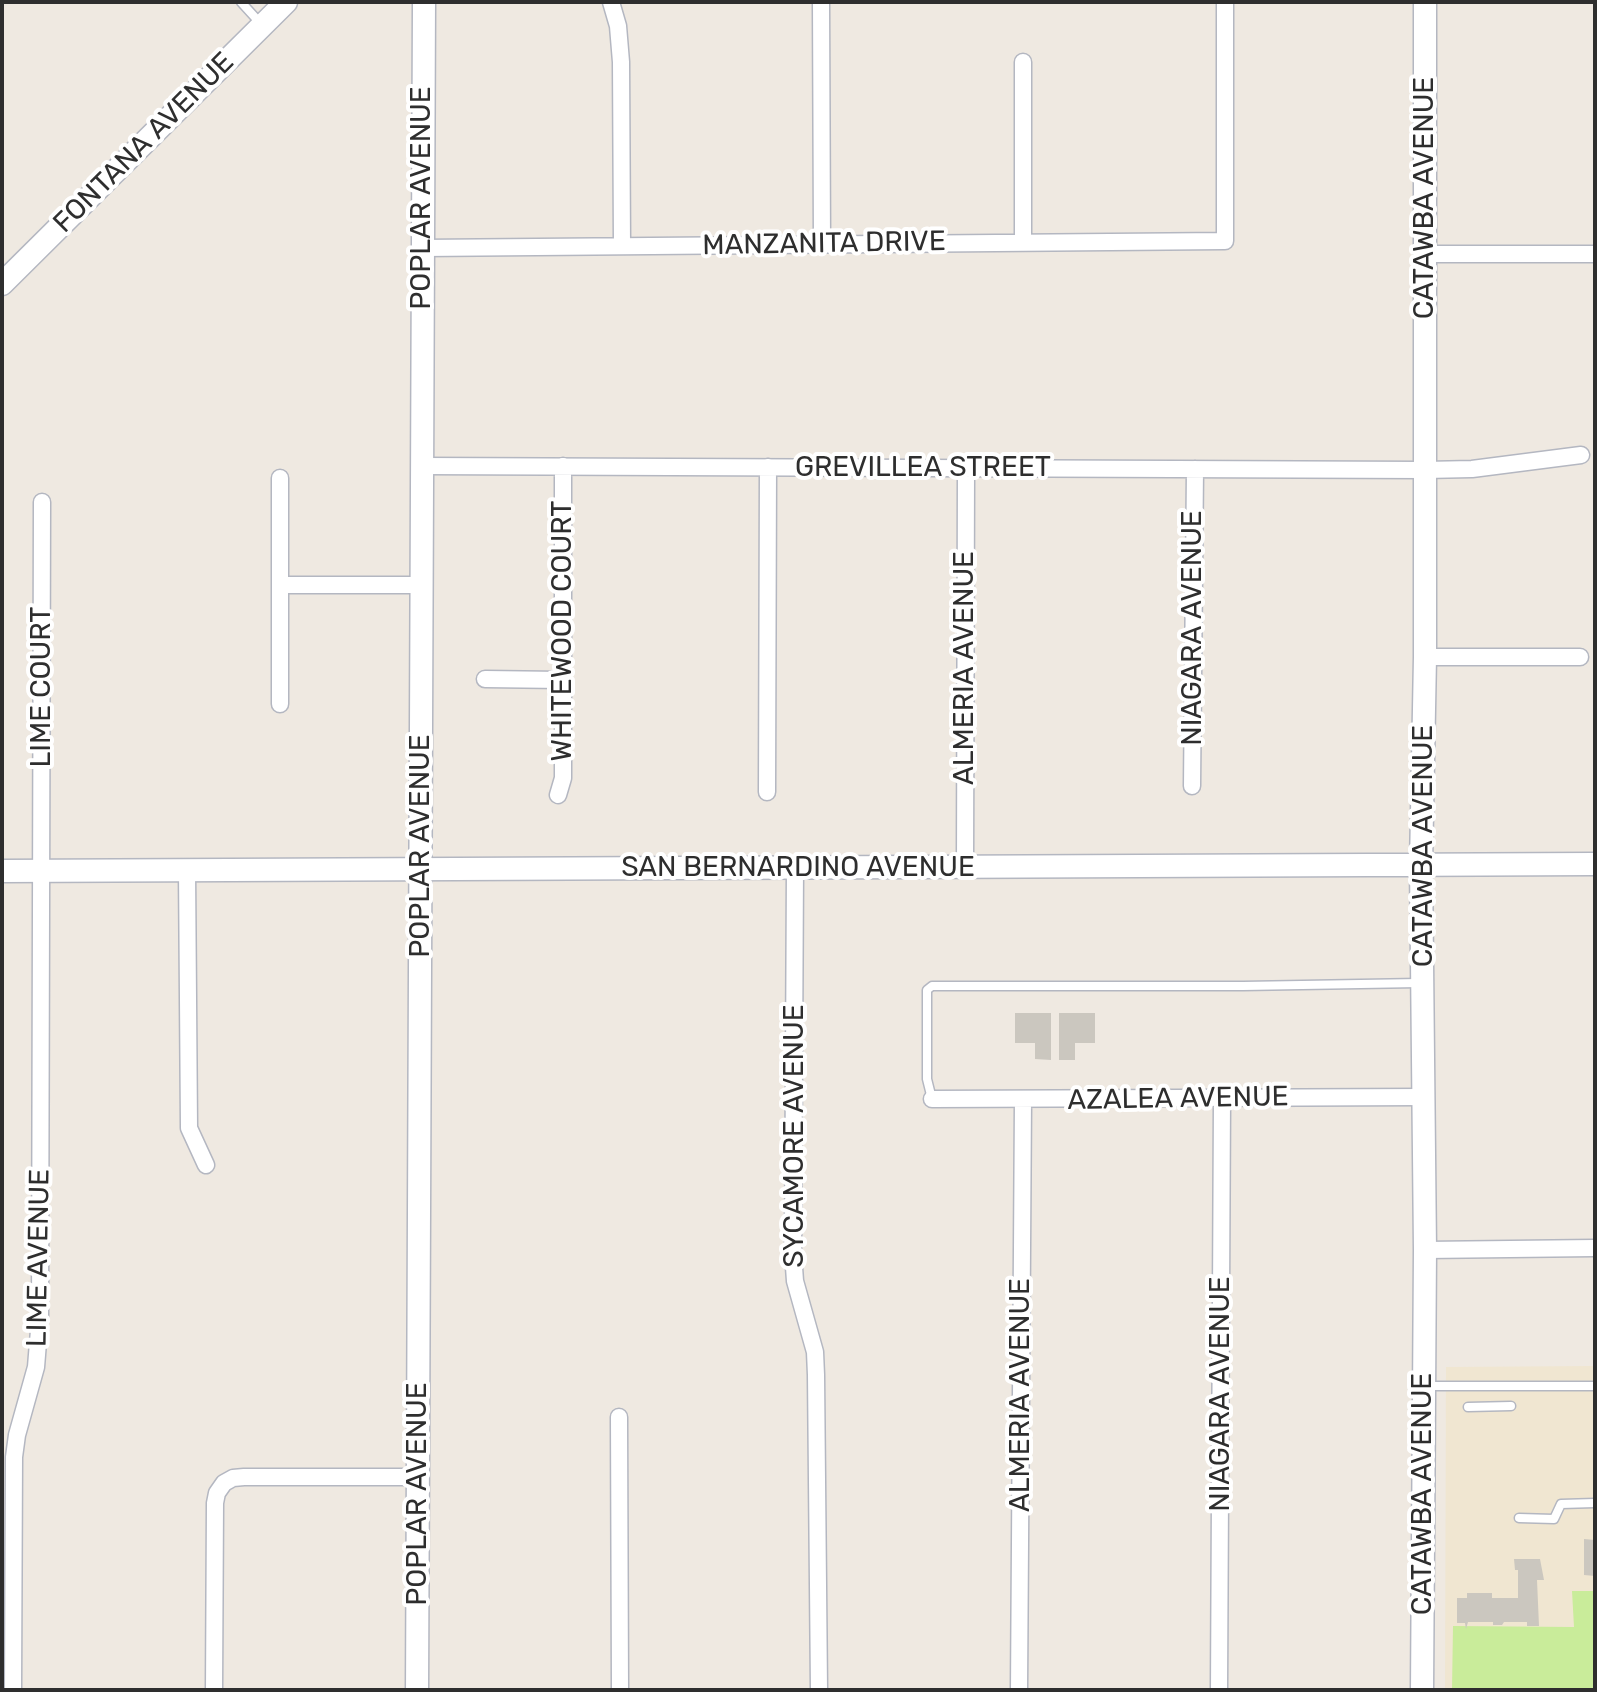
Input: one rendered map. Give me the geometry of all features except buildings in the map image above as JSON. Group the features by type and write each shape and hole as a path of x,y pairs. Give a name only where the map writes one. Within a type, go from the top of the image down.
{"street":[{"name":"FONTANA AVENUE","path":"2,284 286,2"},
{"name":"POPLAR AVENUE","path":"417,1690 424,2"},
{"path":"611,2 618,26 621,62 622,246"},
{"path":"821,2 822,244"},
{"name":"MANZANITA DRIVE","path":"422,248 1225,241 1225,2"},
{"name":"CATAWBA AVENUE","path":"1422,1690 1425,1097 1421,865 1425,657 1425,2"},
{"path":"1023,62 1023,242"},
{"path":"1424,254 1595,254"},
{"name":"GREVILLEA STREET","path":"421,466 1425,470 1472,469 1581,455"},
{"name":"WHITEWOOD COURT","path":"558,795 563,778 563,466"},
{"path":"767,792 768,467"},
{"name":"ALMERIA AVENUE","path":"965,867 966,468"},
{"name":"NIAGARA AVENUE","path":"1192,786 1195,469"},
{"path":"280,478 280,704"},
{"name":"LIME COURT","path":"41,871 42,502"},
{"path":"281,585 421,585"},
{"path":"1425,657 1580,657"},
{"path":"485,679 562,680"},
{"name":"SAN BERNARDINO AVENUE","path":"2,871 1595,864"},
{"name":"SYCAMORE AVENUE","path":"795,867 793,1253 795,1281 815,1352 819,1690"},
{"path":"187,870 189,1128 206,1165"},
{"name":"LIME AVENUE","path":"13,1690 7,1498 17,1435 40,1342 41,871"},
{"name":"AZALEA AVENUE","path":"932,1099 1425,1097"},
{"name":"NIAGARA AVENUE","path":"1219,1690 1222,1099"},
{"name":"ALMERIA AVENUE","path":"1019,1690 1023,1100"},
{"path":"1425,1250 1595,1248"},
{"path":"619,1417 620,1690"},
{"path":"214,1690 215,1503 224,1483 233,1478 419,1477"}],"lane":[{"path":"241,2 263,26"},
{"path":"932,1099 927,1079 927,990 932,986 1243,986 1424,982"},
{"path":"1424,1386 1595,1386"},
{"path":"1468,1407 1511,1406"},
{"path":"1519,1518 1554,1519 1561,1504 1595,1503"}],"shaded area":[{"path":"1595,1366 1595,1690 1445,1690 1446,1367"}],"green space":[{"path":"1572,1591 1595,1591 1595,1690 1452,1690 1453,1626 1574,1627"}]}
